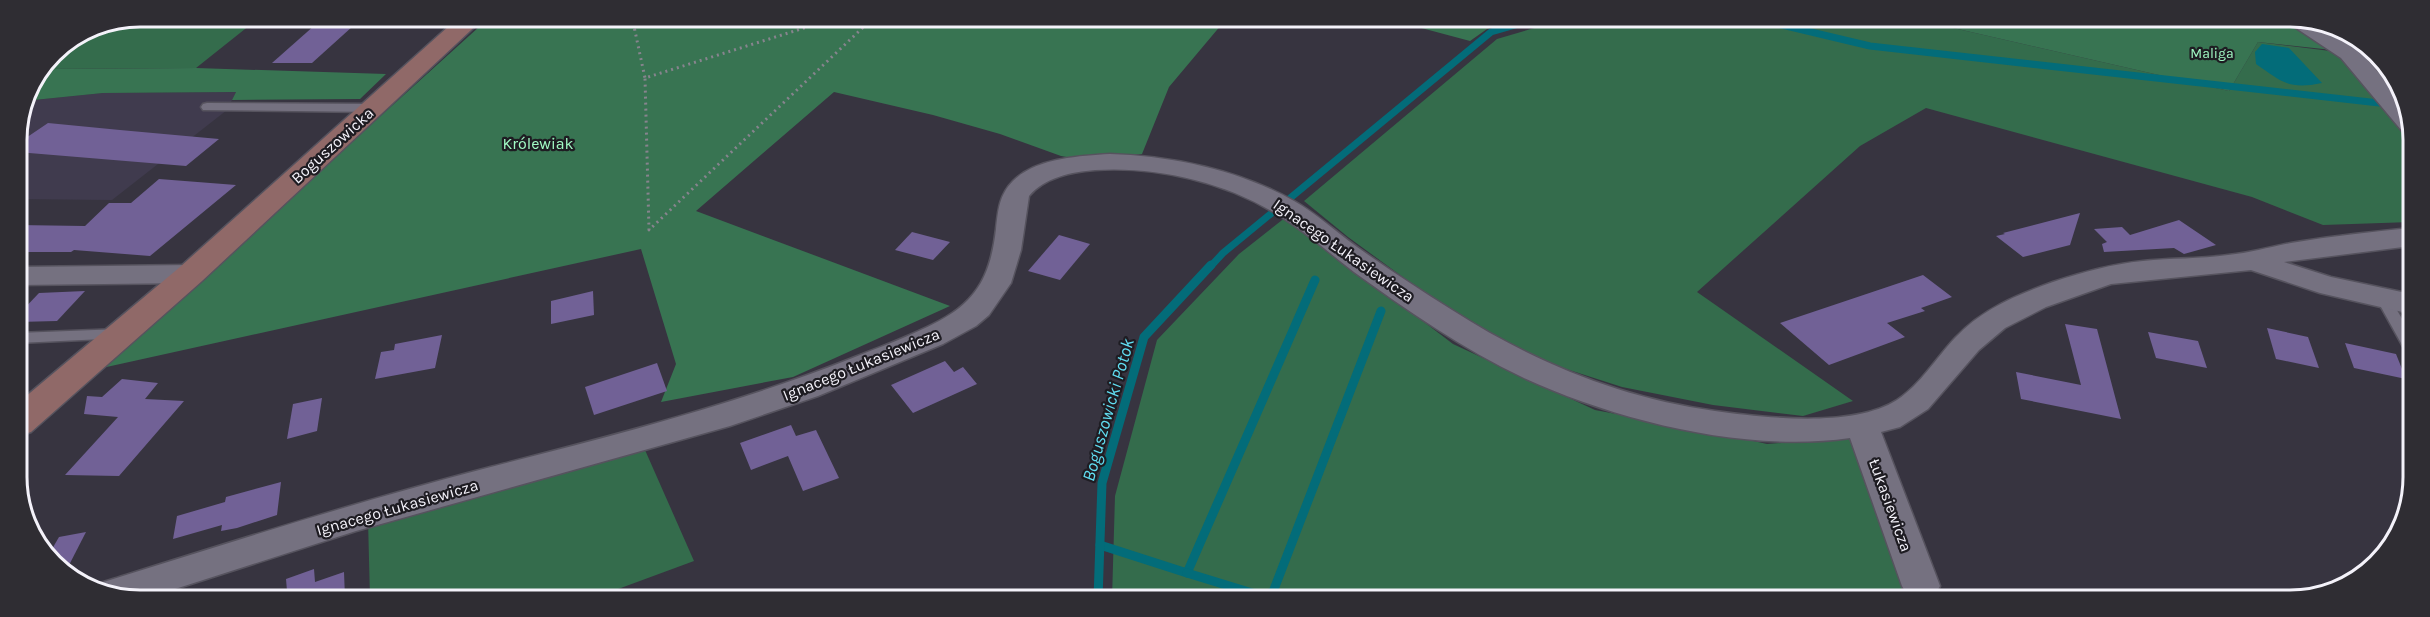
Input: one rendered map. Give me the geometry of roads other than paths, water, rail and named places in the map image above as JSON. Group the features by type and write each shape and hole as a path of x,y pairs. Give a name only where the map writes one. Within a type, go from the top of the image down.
{"street":[{"name":"Boguszowicka","path":"27,415 190,274 462,27"},
{"path":"2314,29 2349,53 2400,112"},
{"name":"Ignacego Łukasiewicza","path":"128,589 390,507 575,459 724,416 774,400 934,336 968,318 991,297 1005,262 1013,204 1018,190 1042,175 1080,164 1124,162 1154,165 1212,179 1268,198 1299,216 1362,263 1470,335 1556,380 1613,401 1717,423 1800,429 1862,425 1905,411 1920,398 1978,333 1995,320 2031,301 2085,282 2118,274 2229,265 2290,252 2403,238"},
{"path":"2253,260 2304,280 2403,302"},
{"path":"27,276 190,274"},
{"name":"Łukasiewicza","path":"1862,425 1921,586"}],"lane":[{"path":"207,107 373,108"},
{"path":"2383,298 2403,334"},
{"path":"27,338 120,334"}],"water":[{"path":"2262,44 2289,48 2322,83 2293,85 2273,76 2256,64 2255,52"}],"waterway":[{"name":"Boguszowicki Potok","path":"1289,199 1491,32 1508,27"},
{"path":"1790,27 1870,46 2388,104"},
{"name":"Boguszowicki Potok","path":"1210,267 1223,253 1273,212"},
{"name":"Boguszowicki Potok","path":"1098,590 1102,483 1144,337 1211,265"},
{"path":"1187,573 1315,280"},
{"path":"1274,590 1381,311"},
{"path":"1100,545 1187,573"},
{"path":"1187,573 1242,590"}],"park label":[{"name":"Maliga","path":"2212,53"},
{"name":"Królewiak","path":"538,143"}]}
